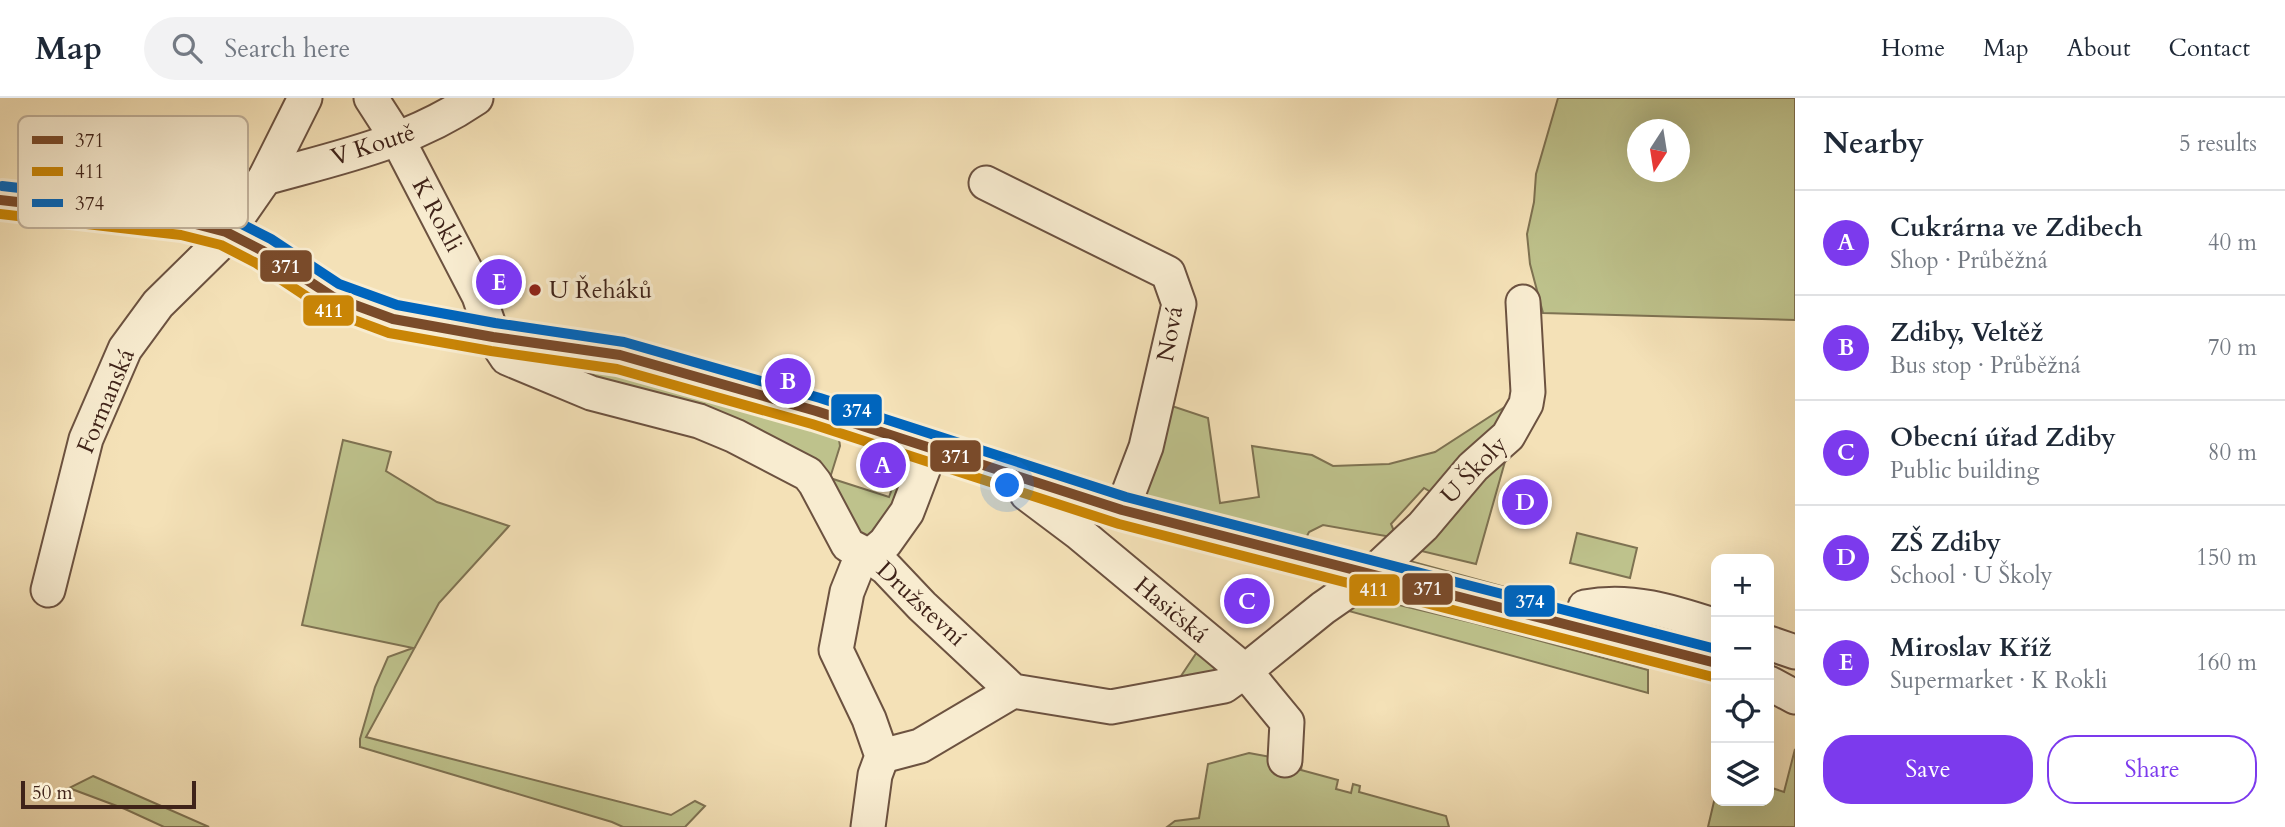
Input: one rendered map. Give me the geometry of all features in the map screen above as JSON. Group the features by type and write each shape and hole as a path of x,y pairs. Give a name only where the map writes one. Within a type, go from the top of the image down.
{"street":[{"name":"Formanská","path":"248,202 265,178 305,98"},
{"name":"K Rokli","path":"371,98 398,140 479,296 493,337"},
{"name":"V Koutě","path":"265,178 398,140 448,117 476,98"},
{"name":"Nová","path":"986,183 1168,273 1179,304 1146,447 1122,510"},
{"path":"0,200 18,202"},
{"path":"211,228 226,232 263,251 333,297 393,319 493,337 620,355 816,411 1122,510 1711,662"},
{"name":"Formanská","path":"48,590 86,439 125,349 158,304 219,244 229,228"},
{"name":"U Školy","path":"1373,574 1423,526 1473,467 1508,436 1526,404 1528,392 1524,302"},
{"name":"Družstevní","path":"493,337 506,358 591,393 699,421 735,436 808,474 848,545 886,568 922,606 1013,691"},
{"path":"868,827 875,775 882,756 869,719 836,650 847,592 857,567 885,543 907,512 931,449"},
{"name":"Hasičská","path":"1026,479 1027,494 1079,533 1245,671 1287,722 1285,760"},
{"path":"882,756 920,746 1013,691 1111,707 1224,686 1323,608 1373,574"},
{"path":"1580,626 1585,607 1600,604 1655,607 1711,624"},
{"path":"1774,645 1795,652"},
{"path":"1774,686 1795,697"}],"green space":[{"path":"1558,98 1795,98 1795,320 1543,313 1530,264 1527,234 1534,202 1536,174"},
{"path":"514,352 605,364 803,421 839,439 840,446 830,478 889,497 893,486 911,491 865,540 797,463"},
{"path":"1517,399 1439,497 1424,488 1391,524 1397,538 1323,525 1309,532 1304,542 1146,504 1140,491 1166,404 1208,418 1220,503 1259,497 1252,446 1312,455 1333,466 1389,464 1435,452"},
{"path":"343,440 391,452 386,471 437,502 509,526 439,603 366,737 671,815 695,801 705,806 685,827 623,827 360,747 375,687 388,657 413,648 302,625"},
{"path":"1506,458 1476,564 1413,549"},
{"path":"1577,533 1637,548 1630,578 1570,563"},
{"path":"1406,560 1538,596 1542,605 1407,568"},
{"path":"1366,597 1648,670 1648,693 1345,610"},
{"path":"1613,613 1711,635 1711,647 1609,620"},
{"path":"1197,652 1218,671 1173,688"},
{"path":"1795,749 1795,827 1708,827 1713,806 1774,806 1774,789 1784,792"},
{"path":"1249,753 1302,763 1301,770 1338,780 1336,789 1351,793 1353,784 1360,786 1359,792 1446,816 1449,827 1167,827 1175,821 1199,818 1208,764"},
{"path":"93,776 209,827 164,827 69,788"}],"transit line":[{"name":"374","path":"2,186 18,188"},
{"name":"371","path":"0,200 18,202"},
{"name":"411","path":"0,214 18,216"},
{"name":"374","path":"248,227 271,239 339,284 397,305 624,342 820,398 1126,497 1711,648"},
{"name":"411","path":"121,228 181,235 221,245 256,263 327,310 389,333 617,369 812,424 1119,524 1711,676"},
{"name":"371","path":"211,228 226,232 263,251 333,297 393,319 493,337 620,355 816,411 1122,510 1711,662"}],"place":[{"name":"Miroslav Kříž","path":"499,282"},
{"name":"U Řeháků","path":"535,290"},
{"name":"Zdiby, Veltěž","path":"788,381"},
{"name":"Cukrárna ve Zdibech","path":"883,465"},
{"name":"ZŠ Zdiby","path":"1525,502"},
{"name":"Obecní úřad Zdiby","path":"1247,601"}]}
